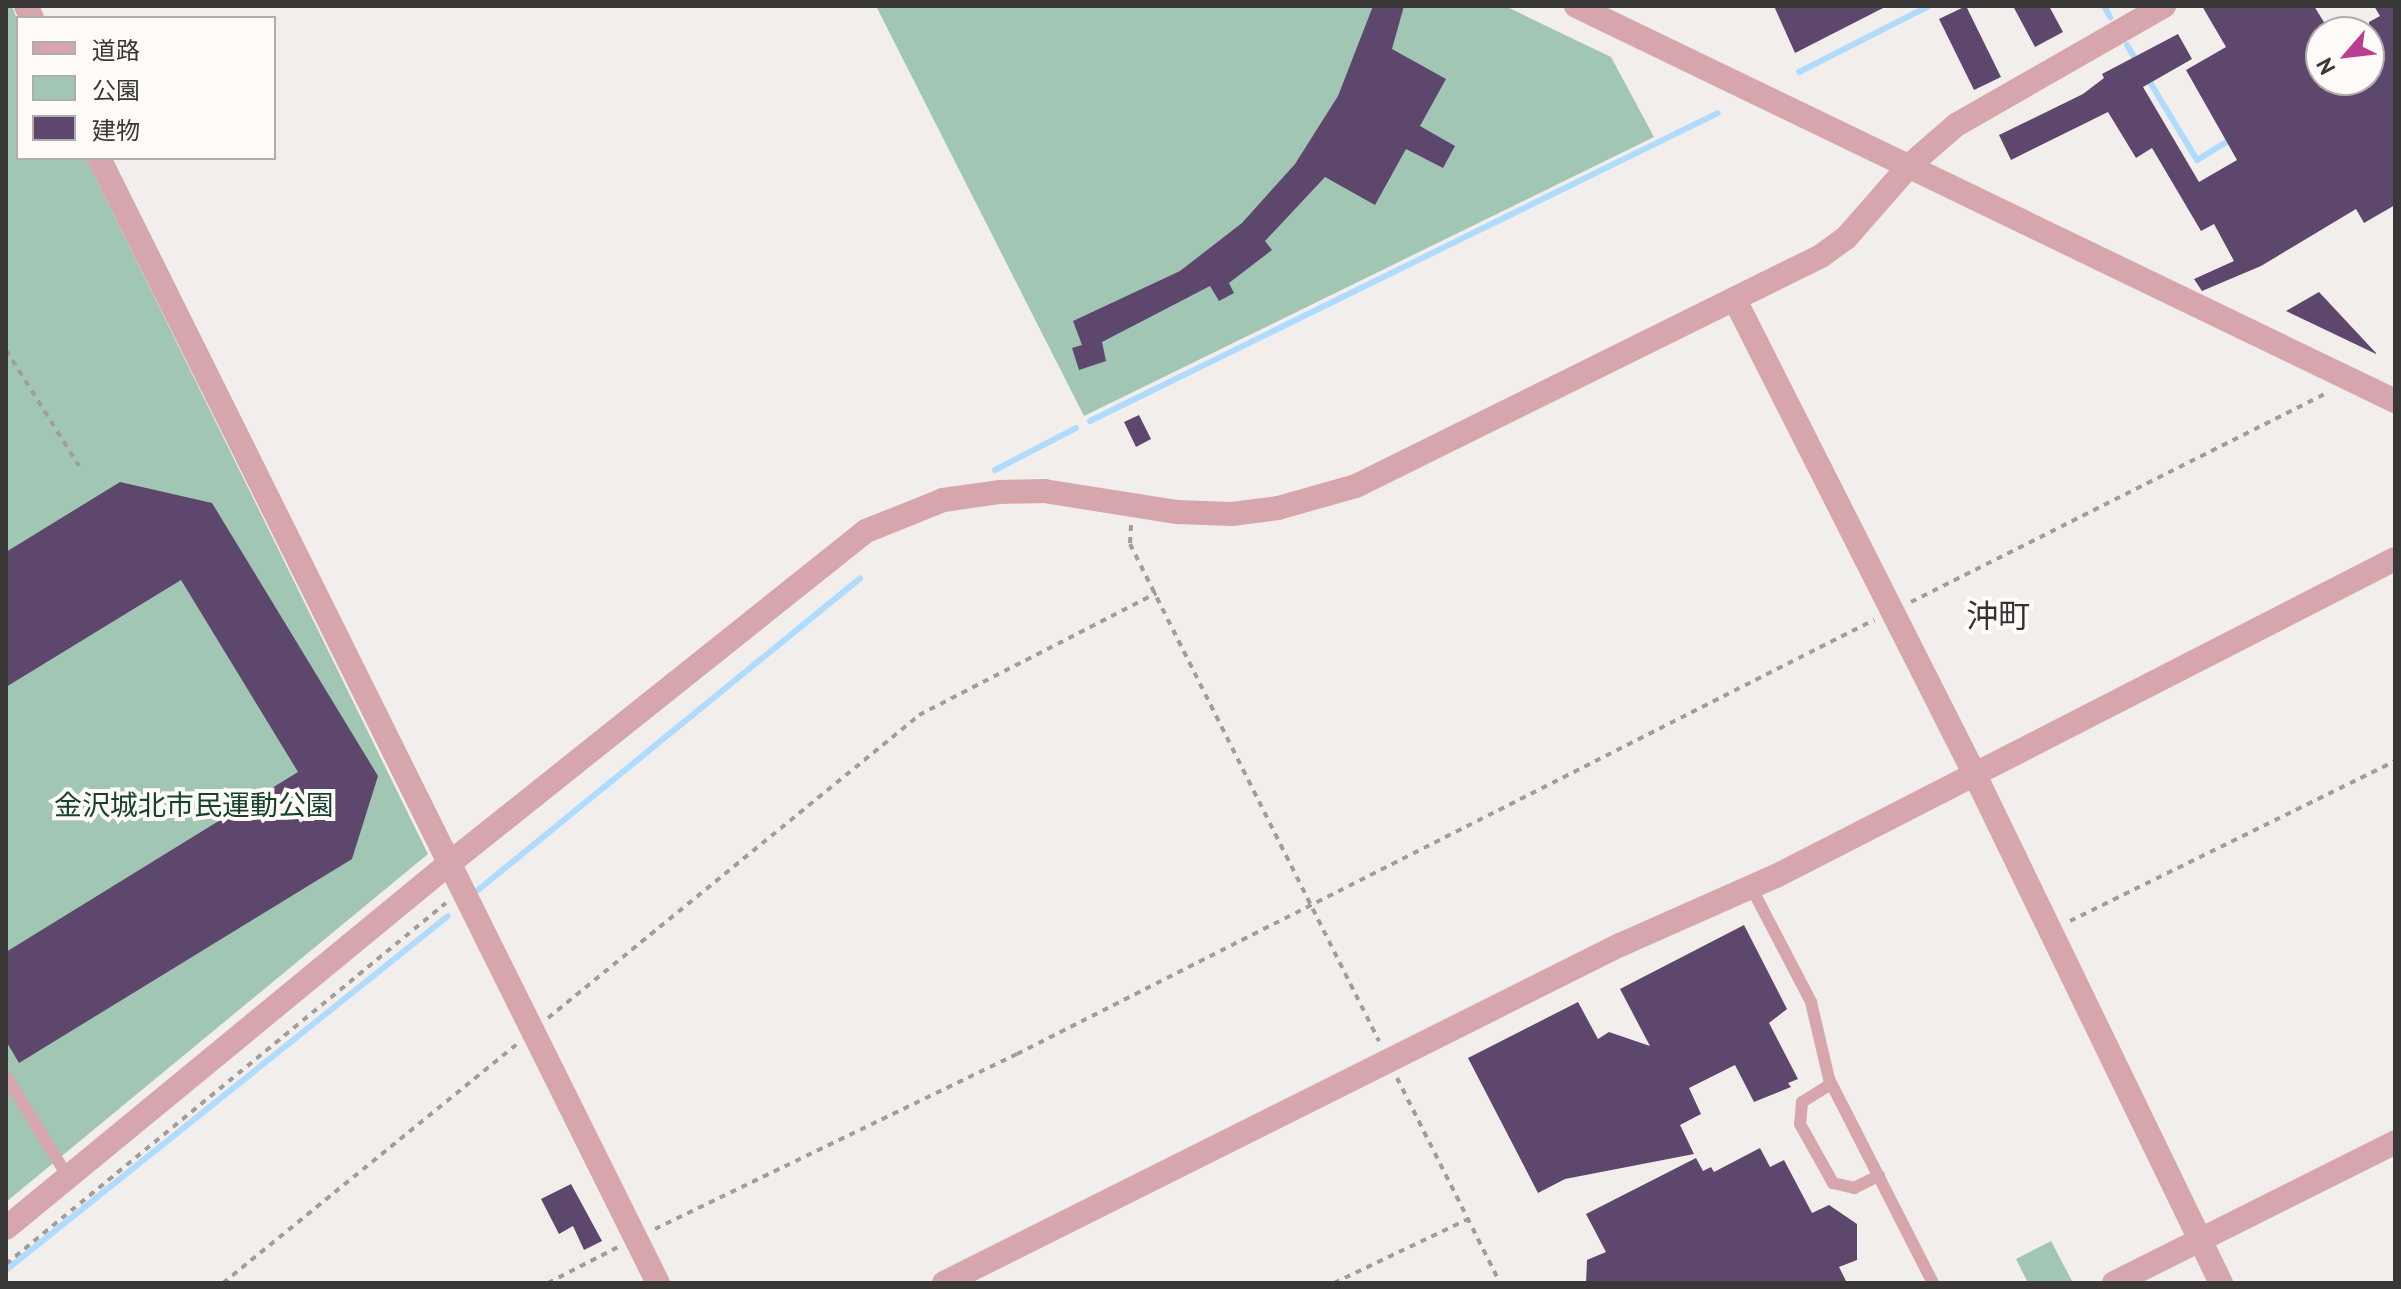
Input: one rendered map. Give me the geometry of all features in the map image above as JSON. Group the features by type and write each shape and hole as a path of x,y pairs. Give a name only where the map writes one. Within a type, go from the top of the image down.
{"street":[{"path":"1576,6 2395,401"},
{"path":"6,1228 451,862 866,531 943,500 1000,492 1044,491 1132,506 1232,514 1278,508 1356,486 1802,268 1846,238 1910,165 1956,125 2164,6"},
{"path":"100,160 535,1029 658,1283"},
{"path":"1735,300 1974,773 2203,1239 2221,1283"},
{"path":"944,1283 1620,945 1751,887 2395,559"},
{"path":"2114,1283 2395,1142"}],"lane":[{"path":"1751,887 1811,1002 1831,1084 1933,1283"},
{"path":"6,1076 68,1177"},
{"path":"1831,1084 1802,1102 1800,1124 1833,1183 1847,1189 1879,1176"}],"path":[{"path":"6,350 79,466"},
{"path":"548,1283 1017,1054 1311,902 2352,380"},
{"path":"1132,506 1130,544 1500,1283"},
{"path":"223,1283 919,715 1156,593"},
{"path":"2050,931 2395,761"},
{"path":"6,1264 437,906 448,902 455,908"},
{"path":"1334,1283 1468,1219"}],"green space":[{"name":"金沢城北市民運動公園","path":"6,6 12,6 16,17 16,160 87,160 428,854 6,1202"},
{"path":"876,6 1505,6 1611,57 1654,137 1084,416"},
{"path":"2051,1241 2073,1283 2028,1283 2016,1259"}],"building":[{"path":"1373,6 1404,6 1392,49 1446,79 1420,126 1455,146 1443,168 1406,149 1375,205 1325,177 1265,241 1272,250 1229,283 1234,293 1219,301 1210,286 1102,342 1106,361 1079,370 1072,348 1082,345 1073,321 1180,271 1242,223 1295,164 1338,96"},
{"path":"1774,6 1887,6 1795,53"},
{"path":"1966,6 2001,77 1974,90 1939,19"},
{"path":"2013,6 2049,6 2063,32 2035,47"},
{"path":"2202,6 2314,6 2320,16 2305,16 2305,96 2385,96 2385,16 2380,16 2374,6 2395,6 2395,205 2364,223 2356,209 2261,266 2202,291 2194,279 2234,261 2214,224 2201,231 2152,148 2136,158 2108,112 2011,160 1999,135 2083,94 2104,78 2102,74 2178,34 2192,59 2143,87 2199,182 2237,160 2186,70 2226,47"},
{"path":"2319,292 2376,353 2376,354 2286,311"},
{"path":"1139,415 1151,439 1136,447 1124,422"},
{"path":"120,482 212,503 378,776 352,859 19,1063 6,1041 6,952 298,772 181,580 6,687 6,552"},
{"path":"1744,925 1787,1009 1769,1023 1798,1079 1788,1083 1791,1087 1754,1102 1735,1065 1689,1088 1701,1114 1680,1125 1694,1154 1565,1179 1538,1193 1468,1058 1578,1002 1598,1039 1609,1032 1650,1046 1620,989"},
{"path":"1760,1148 1770,1167 1784,1160 1812,1213 1829,1205 1857,1224 1857,1260 1839,1267 1847,1283 1586,1283 1587,1260 1606,1252 1586,1214 1696,1158 1703,1171 1711,1167 1714,1172"},
{"path":"571,1184 602,1241 584,1250 573,1226 559,1234 541,1199"}],"waterway":[{"path":"1799,72 1929,6"},
{"path":"2104,6 2110,17"},
{"path":"2127,45 2138,63"},
{"path":"2148,79 2197,160 2233,138"},
{"path":"1090,421 1718,113"},
{"path":"995,470 1076,428"},
{"path":"478,890 860,578"},
{"path":"6,1270 448,916"}],"district":[{"name":"沖町","path":"1998,615"}]}
